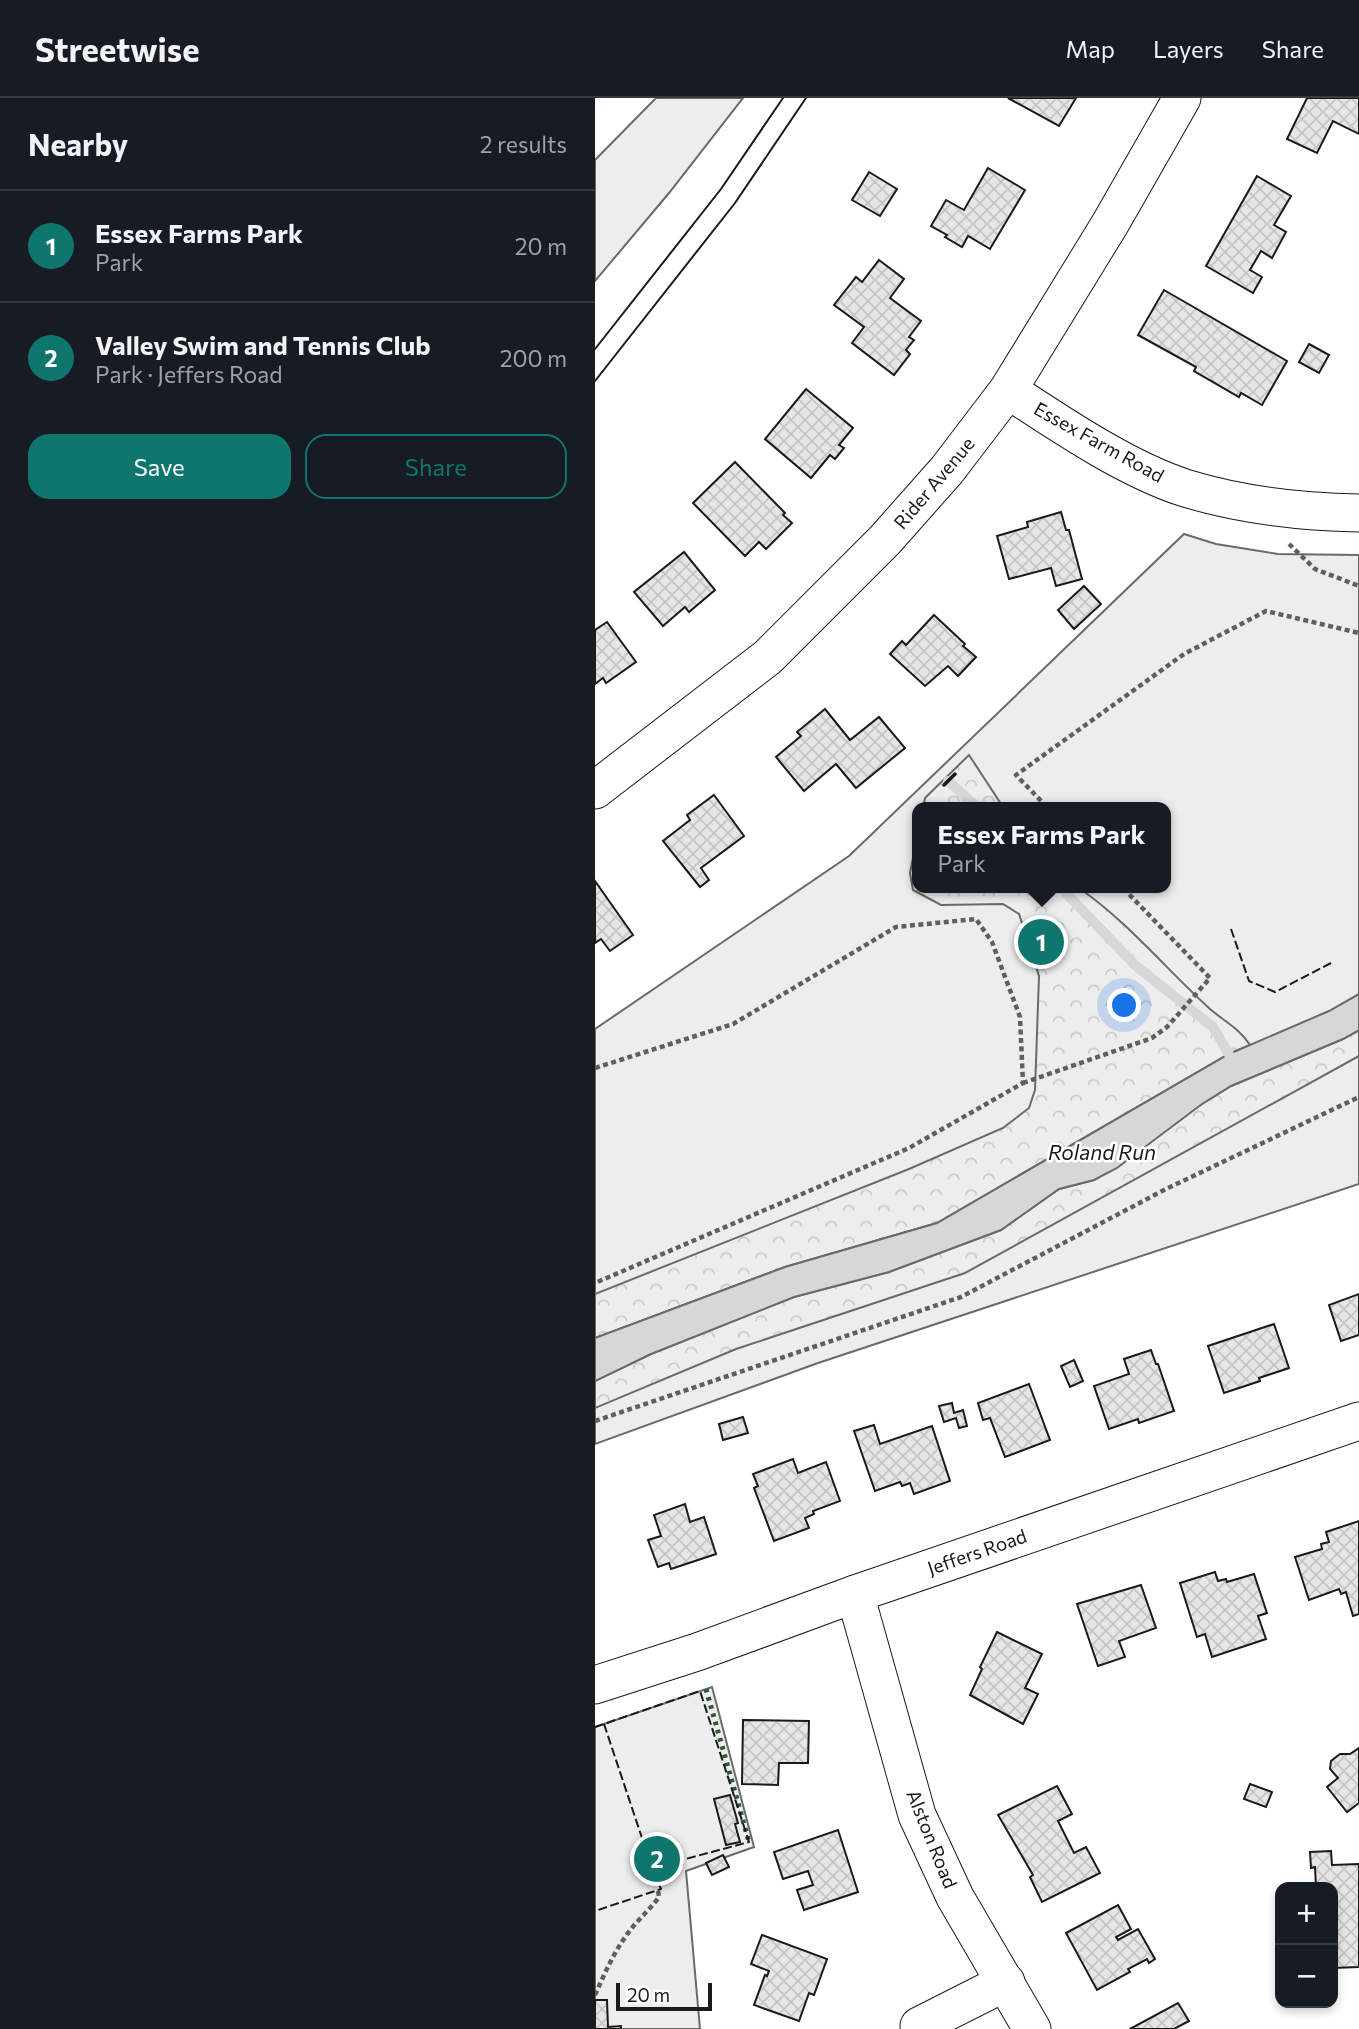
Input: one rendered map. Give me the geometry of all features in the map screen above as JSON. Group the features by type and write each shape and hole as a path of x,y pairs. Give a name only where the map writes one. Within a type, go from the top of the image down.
{"street":[{"name":"Rider Avenue","path":"595,790 768,657 885,540 962,452 1008,390 1110,224 1182,98"},
{"name":"Essex Farm Road","path":"1008,390 1137,467 1184,488 1259,504 1314,512 1359,513"},
{"name":"Jeffers Road","path":"595,1685 697,1652 855,1594 1359,1421"},
{"name":"Alston Road","path":"855,1594 918,1815 955,1897 1032,2029"},
{"path":"919,2026 1006,1982"}],"path":[{"path":"1259,504 1286,541 1315,569 1359,586"},
{"path":"1042,802 1016,775 1184,654 1266,611 1359,634"},
{"path":"595,1283 909,1148 1023,1083 1152,1038 1167,1027 1210,978 1128,893"},
{"path":"595,1069 733,1024 896,927 976,919 992,942 1020,1017 1023,1083"},
{"path":"595,1421 961,1297 1166,1189 1359,1097"},
{"path":"595,1995 626,1935 659,1898 658,1890"}],"shaded area":[{"path":"656,98 743,98 669,193 595,281 595,160"},
{"path":"1184,534 1216,544 1278,554 1359,555 1359,1184 818,1363 595,1444 595,1029 849,856"},
{"path":"712,1687 754,1847 686,1871 700,2029 595,2029 595,1727"}],"green space":[{"path":"969,755 1000,802 924,802 925,798"},
{"path":"919,893 1086,893 1250,1045 1229,1054 937,1223 785,1267 595,1338 595,1294 909,1169 1003,1128 1029,1108 1035,1090 1039,976 1019,914 1003,904 941,905"},
{"path":"1359,1030 1359,1056 965,1273 736,1349 595,1408 595,1381 651,1354 794,1297 889,1272 1001,1230 1059,1189 1094,1180 1231,1086"}],"water":[{"name":"Roland Run","path":"1359,994 1359,1030 1231,1086 1202,1104 1117,1168 1094,1180 1059,1189 1001,1230 889,1272 794,1297 651,1354 595,1381 595,1338 785,1267 937,1223 1229,1054 1329,1011"}],"building":[{"path":"1008,98 1076,98 1059,126"},
{"path":"1307,98 1359,98 1359,134 1333,121 1317,153 1287,139"},
{"path":"988,168 1025,190 990,249 968,236 962,247 931,226 946,200 964,210"},
{"path":"869,172 897,189 880,216 852,200"},
{"path":"1257,176 1291,196 1274,225 1286,232 1272,258 1261,251 1250,270 1262,277 1253,293 1206,266"},
{"path":"879,260 904,279 890,298 921,321 909,337 914,340 906,350 910,354 894,375 852,343 864,327 834,305 856,277 862,282"},
{"path":"1164,290 1287,361 1262,405 1241,393 1239,397 1194,371 1196,367 1138,335"},
{"path":"1309,344 1329,355 1319,373 1299,362"},
{"path":"806,389 853,428 839,445 844,448 835,459 830,455 811,478 765,439"},
{"path":"735,462 792,523 766,549 759,542 745,556 693,503"},
{"path":"1061,512 1066,530 1069,530 1082,579 1056,586 1051,568 1009,579 997,536 1028,527 1027,522"},
{"path":"684,552 715,590 689,612 685,607 663,626 634,592"},
{"path":"1084,586 1101,604 1074,629 1058,610"},
{"path":"934,615 976,657 958,676 948,666 925,686 890,654 902,641 906,645"},
{"path":"607,622 636,662 606,683 603,678 595,684 595,630"},
{"path":"825,709 850,740 879,717 905,748 856,788 836,764 804,791 776,757 801,736 797,732"},
{"path":"714,795 744,836 701,868 709,880 700,887 663,841 690,820 687,815"},
{"path":"595,881 633,935 610,951 601,939 595,943"},
{"path":"1359,1294 1359,1335 1341,1341 1329,1305"},
{"path":"1274,1324 1289,1368 1224,1393 1208,1346"},
{"path":"1151,1350 1174,1411 1139,1423 1138,1419 1109,1429 1094,1386 1129,1374 1124,1359"},
{"path":"1074,1360 1083,1381 1070,1387 1061,1366"},
{"path":"1029,1384 1050,1440 1005,1457 990,1418 983,1420 978,1403"},
{"path":"952,1403 954,1413 963,1410 967,1426 959,1428 956,1418 944,1422 939,1406"},
{"path":"743,1417 748,1433 723,1440 719,1424"},
{"path":"874,1425 880,1444 932,1426 950,1481 914,1494 910,1483 902,1486 900,1482 875,1491 854,1431"},
{"path":"793,1459 798,1473 826,1462 840,1501 813,1511 814,1514 805,1518 809,1528 774,1541 754,1488 758,1486 753,1474"},
{"path":"685,1504 690,1522 704,1517 716,1554 671,1569 669,1563 658,1567 648,1540 661,1536 654,1515"},
{"path":"1359,1521 1359,1614 1353,1616 1346,1592 1341,1594 1339,1589 1309,1600 1295,1557 1322,1549 1321,1544 1329,1542 1326,1532"},
{"path":"1215,1572 1218,1581 1226,1579 1227,1582 1254,1574 1267,1613 1258,1616 1266,1639 1212,1657 1205,1634 1197,1637 1180,1583"},
{"path":"1141,1585 1156,1628 1119,1641 1125,1657 1098,1666 1077,1604"},
{"path":"997,1632 1042,1654 1025,1688 1038,1694 1023,1724 970,1695"},
{"path":"743,1720 809,1721 808,1763 779,1763 778,1785 742,1784"},
{"path":"1359,1748 1359,1803 1347,1812 1327,1787 1338,1778 1330,1769 1331,1761 1340,1754 1350,1754"},
{"path":"1250,1784 1272,1792 1266,1807 1244,1799"},
{"path":"1057,1786 1072,1814 1058,1821 1074,1853 1086,1847 1100,1873 1042,1902 1030,1877 1033,1875 998,1815"},
{"path":"730,1795 740,1842 726,1845 714,1799"},
{"path":"838,1830 858,1892 804,1910 797,1890 813,1885 808,1871 783,1879 774,1852"},
{"path":"1331,1851 1332,1865 1359,1864 1359,1967 1338,1968 1338,1882 1316,1882 1310,1852"},
{"path":"723,1855 729,1867 712,1875 706,1863"},
{"path":"1118,1905 1131,1929 1116,1937 1118,1940 1138,1929 1155,1959 1149,1963 1147,1959 1128,1969 1130,1972 1097,1990 1066,1933"},
{"path":"762,1935 827,1959 814,1995 809,1993 799,2021 754,2005 769,1971 751,1964"},
{"path":"595,2000 607,2000 608,2027 621,2026 621,2029 595,2029"},
{"path":"1178,2003 1189,2021 1174,2029 1130,2029"}],"waterway":[{"path":"948,781 971,802"},
{"path":"1066,893 1136,966 1213,1027 1234,1063"}],"tram line":[{"path":"595,349 721,189 783,98"},
{"path":"595,381 735,203 806,98"}],"hedge":[{"path":"706,1689 749,1842"}],"fence":[{"path":"1231,929 1249,981 1275,992 1331,963"},
{"path":"595,1727 700,1691 749,1842 652,1868 661,1889 595,1911"},
{"path":"604,1724 652,1868"}],"wall":[{"path":"944,785 955,774"}],"place":[{"name":"Essex Farms Park","path":"1041,942"},
{"name":"Valley Swim and Tennis Club","path":"657,1859"}]}
